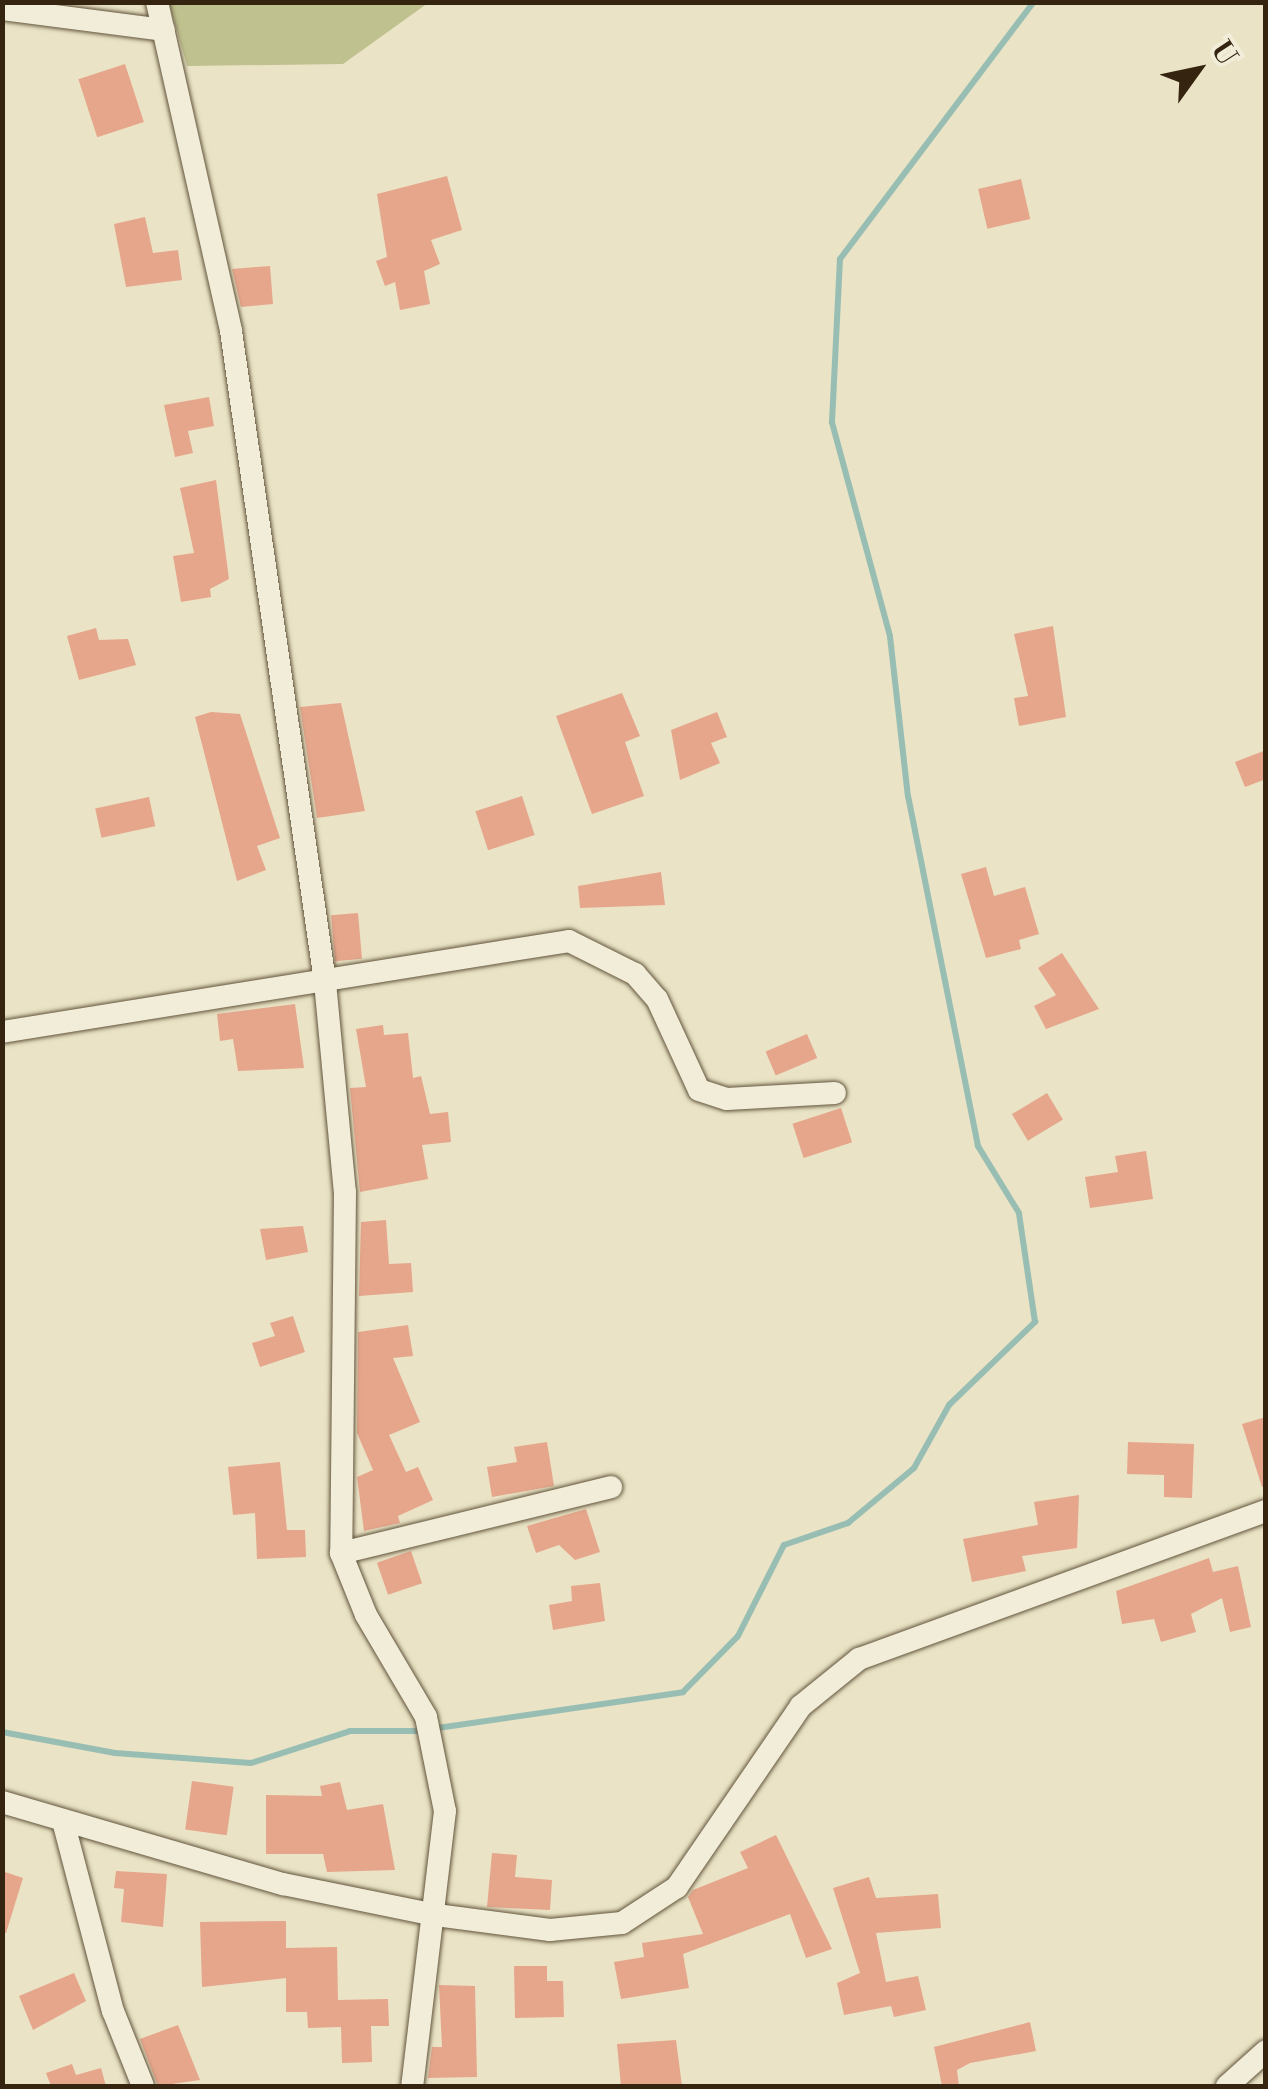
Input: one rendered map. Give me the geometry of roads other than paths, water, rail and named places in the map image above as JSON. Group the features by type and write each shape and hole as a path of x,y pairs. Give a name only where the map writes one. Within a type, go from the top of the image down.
{"street":[{"path":"157,2 231,332 325,982 345,1192 342,1552 366,1615 426,1717 434,1745 446,1843 412,2086"},
{"path":"2,9 164,30"},
{"path":"2,1032 569,941 646,987 699,1090 727,1099 835,1093"},
{"path":"342,1552 611,1487"},
{"path":"2,1802 283,1884 436,1915 550,1930 622,1923 677,1887 791,1719 858,1659 1266,1510"},
{"path":"63,1821 112,2012 143,2086"},
{"path":"1227,2086 1266,2051"}],"waterway":[{"path":"2,1732 115,1753 251,1763 350,1731 417,1731 683,1692 738,1636 784,1545 848,1523 914,1468 949,1405 1035,1322 1019,1213 978,1146 908,797 890,636 832,422 840,259 1034,2"}]}
